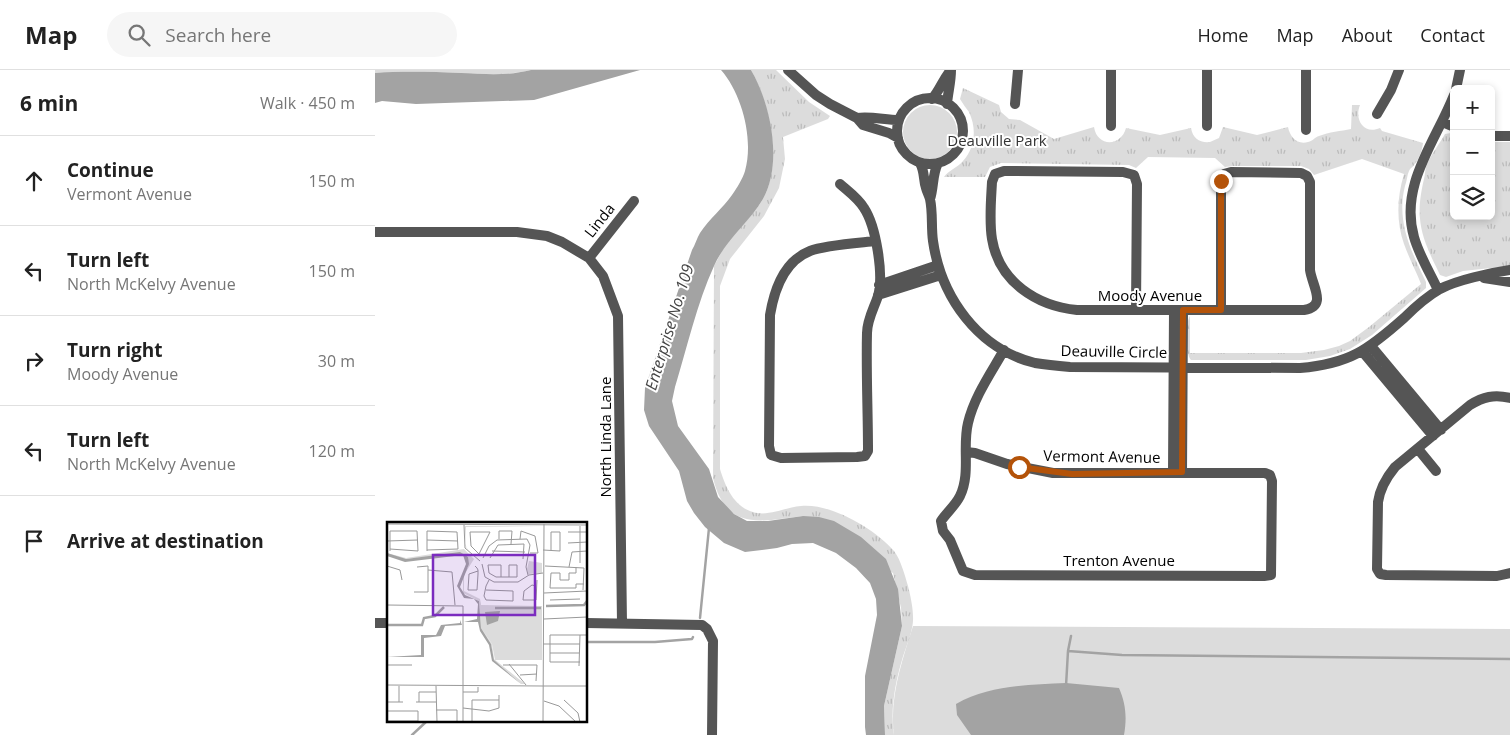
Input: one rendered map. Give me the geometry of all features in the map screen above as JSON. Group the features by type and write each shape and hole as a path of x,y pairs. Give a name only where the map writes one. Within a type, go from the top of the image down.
{"street":[{"path":"789,70 816,95 857,118 863,125 889,133 898,138"},
{"path":"932,99 951,70 947,104"},
{"path":"1015,104 1018,70"},
{"path":"1111,70 1111,126"},
{"path":"1207,70 1207,126"},
{"path":"1305,130 1306,70"},
{"path":"1377,114 1391,90 1399,70"},
{"path":"1457,85 1460,70"},
{"path":"932,99 947,104 957,112 962,121 962,142 957,150 950,158 938,163 920,163 911,158 903,150 898,138 899,120 905,111 912,104 921,100 932,99"},
{"path":"1438,290 1414,239 1410,198 1417,172 1450,104"},
{"path":"857,118 866,116 899,120"},
{"path":"1442,122 1450,125"},
{"path":"1495,136 1510,136"},
{"name":"Deauville Circle","path":"920,163 924,172 925,188 930,199"},
{"name":"Deauville Circle","path":"938,163 934,173 930,199 933,240 939,270 960,311 974,327 1004,350 1035,363 1053,366 1300,368 1336,363 1366,349 1424,299 1438,290 1463,280 1510,270"},
{"name":"Moody Avenue","path":"1136,310 1137,184 1134,175 1123,172 1014,171 999,171 995,174 992,182 991,227 993,246 1000,263 1012,280 1025,292 1038,300 1053,306 1077,310 1136,310 1178,310 1221,310 1304,310 1312,309 1318,300 1310,270 1309,182 1307,176 1301,173 1231,172 1224,174 1221,181 1221,310"},
{"path":"839,184 857,198 869,214 875,231 876,241 879,290 867,327 868,451 865,456 781,458 771,455 769,446 770,315 773,296 781,278 799,258 809,251 876,241"},
{"name":"Linda","path":"589,258 634,201"},
{"path":"375,232 532,233 562,242 589,258"},
{"name":"North Linda Lane","path":"589,258 603,276 619,316 622,623"},
{"path":"879,290 939,270"},
{"name":"Deauville Circle","path":"1478,278 1510,282"},
{"path":"1178,310 1178,472"},
{"path":"1366,349 1437,433"},
{"path":"966,452 966,435 971,413 1004,350"},
{"path":"1510,398 1499,396 1479,399 1469,405 1395,467 1384,482 1378,502 1377,569 1380,574 1386,575 1497,576 1510,573"},
{"path":"1418,449 1436,472"},
{"name":"Vermont Avenue","path":"966,452 975,453 1007,464 1053,473 1265,473 1271,476 1273,491 1271,575"},
{"name":"Trenton Avenue","path":"966,452 966,473 960,496 941,521 941,526 954,548 963,571 966,573 985,575 1271,575"},
{"path":"587,623 702,625 708,630 713,641 712,735"}],"green space":[{"path":"375,70 531,70 496,74 375,73"},
{"path":"751,70 776,70 809,102 830,116 828,119 783,137 785,159 779,188 764,216 730,259 720,286 720,469 731,495 746,509 759,513 771,513 801,506 826,509 839,513 864,526 876,534 894,551 903,568 908,586 913,623 895,688 893,707 894,735 885,735 884,706 902,626 901,608 893,573 803,516 759,520 747,519 736,515 727,507 719,495 713,478 714,266 727,243 763,199 769,184 772,168 772,134 764,100"},
{"name":"Deauville Park","path":"963,88 999,105 1001,112 1009,119 1020,120 1054,139 1094,127 1096,134 1100,138 1109,142 1119,139 1126,128 1160,135 1191,128 1195,138 1200,141 1210,142 1219,138 1223,127 1257,135 1288,127 1290,134 1297,141 1304,143 1323,135 1351,129 1352,105 1360,105 1358,111 1359,121 1365,128 1374,130 1380,128 1382,131 1423,143 1419,158 1408,173 1402,211 1410,247 1426,282 1426,288 1372,335 1350,349 1330,356 1306,360 1191,360 1186,338 1190,316 1190,353 1301,353 1324,350 1350,341 1421,284 1401,235 1399,200 1404,174 1362,159 1314,175 1309,169 1301,166 1225,167 1215,158 1148,157 1136,168 1129,165 1001,163 990,167 985,177 944,177 963,161 972,144 974,132 972,118 960,99"},
{"path":"925,105 935,105 945,109 953,117 957,132 953,147 945,155 935,159 925,159 915,155 907,147 903,137 903,127 907,117 915,109"},
{"path":"1450,133 1450,220 1495,220 1495,142 1510,142 1510,266 1463,271 1446,277 1440,275 1421,229 1420,207 1426,168 1445,134"},
{"path":"913,626 1510,629 1510,735 894,735 893,707 895,693"}],"water":[{"path":"531,70 640,70 534,100 416,104 382,101 375,103 375,73 496,74"},
{"name":"Enterprise No. 109","path":"721,70 751,70 764,99 769,116 773,151 772,168 769,185 763,199 719,256 702,295 672,401 678,426 709,469 718,497 734,514 747,521 768,521 803,516 819,517 834,521 861,537 886,559 898,589 902,626 884,706 885,735 866,735 865,727 865,676 877,615 876,599 870,583 856,568 836,553 813,543 792,544 745,552 724,543 705,527 694,513 687,501 679,471 649,426 644,410 645,388 692,250 700,233 732,195 745,171 748,145 744,118 735,91"},
{"path":"1066,683 1119,688 1125,711 1124,735 971,735 957,715 956,704 982,693 1009,687"}],"waterway":[{"path":"700,618 709,528"},
{"path":"1066,686 1071,636"},
{"path":"587,642 655,642 692,639 693,637"},
{"path":"1068,651 1122,655 1510,659"},
{"path":"412,735 426,722"}],"route":[{"path":"1019,467 1072,474 1182,472 1183,310 1221,310 1221,181"}]}
